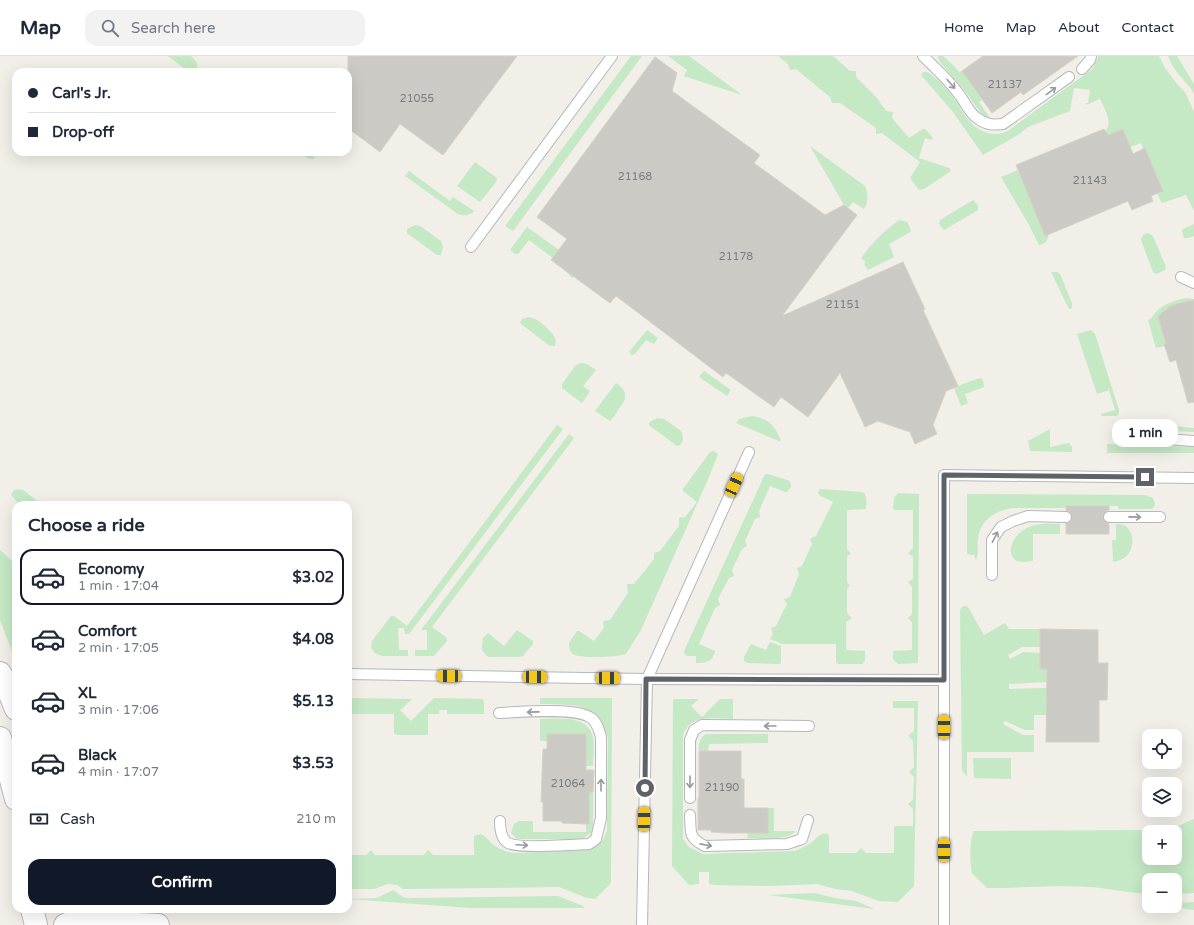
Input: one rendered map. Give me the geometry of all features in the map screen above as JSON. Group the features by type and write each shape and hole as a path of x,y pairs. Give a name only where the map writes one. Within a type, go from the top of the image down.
{"street":[{"path":"0,673 12,699"},
{"path":"0,738 12,784"},
{"path":"33,913 36,925"},
{"path":"41,925 43,913"},
{"path":"65,925 74,921 158,925"}],"lane":[{"path":"471,247 612,56"},
{"path":"924,56 959,93 968,109 977,118 990,125 1004,124 1070,77"},
{"path":"1082,69 1090,60 1091,56"},
{"path":"1181,277 1194,283"},
{"path":"1136,437 1194,441"},
{"path":"642,925 646,679 749,452"},
{"path":"944,925 944,475 1194,478"},
{"path":"992,575 992,540 1001,527 1012,521 1028,516 1066,517"},
{"path":"1109,517 1160,517"},
{"path":"352,674 646,679 944,680"},
{"path":"499,713 577,713 592,719 598,727 601,737 601,818 596,840 588,844 518,846 507,842 501,833 500,821"},
{"path":"690,798 690,740 694,730 702,725 809,726"},
{"path":"690,815 693,839 705,846 787,844 802,839 808,820"}],"green space":[{"path":"168,56 191,56 195,59 197,68 184,68"},
{"path":"631,56 642,56 513,231 505,226"},
{"path":"668,56 689,56 742,95 684,76 687,70"},
{"path":"778,56 833,56 850,71 856,71 856,77 876,97 886,111 893,112 892,118 909,138 925,129 933,138 932,140 925,138 919,158 949,168 951,171 924,189 919,190 910,178 920,162 882,133 876,134 876,128 840,103 832,103 830,97 796,69 790,70 788,64"},
{"path":"938,56 943,56 959,72 962,71 982,100 979,102 990,118 986,117 979,111 966,92 941,63"},
{"path":"1098,56 1159,56 1165,68 1185,92 1194,112 1194,211 1186,195 1162,203 1157,194 1163,191 1145,148 1143,149 1141,143 1130,147 1123,129 1107,135 1105,131 1109,124 1106,111 1100,99 1086,105 1086,103 1088,103 1090,90 1074,88 1070,111 1028,127 1018,135 983,155 953,112 921,75 923,72 928,72 940,82 957,102 965,116 976,127 991,134 997,134 1008,131 1091,70"},
{"path":"1168,56 1177,56 1194,84 1194,94 1176,71"},
{"path":"810,146 865,186 868,198 864,209 853,202 848,208 844,205"},
{"path":"305,156 314,156 314,159 309,159"},
{"path":"475,162 497,178 496,182 480,202 457,186"},
{"path":"1018,170 1045,235 1048,234 1047,240 1041,245 1039,245 1001,177"},
{"path":"409,171 450,201 453,197 474,211 471,214 466,215 458,214 405,176"},
{"path":"973,200 978,205 978,210 944,230 939,224 940,220"},
{"path":"899,220 907,222 911,230 910,232 889,244 894,257 868,270 864,264 866,262 861,258 869,247 888,228"},
{"path":"1194,224 1194,236 1184,238 1182,231 1183,229"},
{"path":"415,225 420,226 441,241 443,247 441,255 437,255 407,233 407,229"},
{"path":"527,227 559,250 581,269 572,278 553,258 529,240 518,254 515,254 510,250"},
{"path":"1148,233 1153,236 1166,267 1165,270 1156,274 1153,272 1141,240 1143,235"},
{"path":"1051,272 1057,272 1060,274 1072,303 1072,308 1069,309"},
{"path":"1186,298 1194,299 1194,301 1174,305 1166,309 1158,316 1166,344 1164,344 1165,346 1156,348 1148,320 1165,305"},
{"path":"528,317 539,321 549,330 555,338 555,346 550,346 521,324 520,322 522,319"},
{"path":"647,330 658,338 654,344 646,340 635,354 632,355 629,352"},
{"path":"1090,330 1095,334 1119,410 1117,416 1101,416 1101,414 1115,410 1109,390 1097,394 1077,334"},
{"path":"581,363 587,364 596,370 583,386 590,391 582,403 562,388 562,384 576,365"},
{"path":"704,371 731,390 727,396 699,377"},
{"path":"980,378 983,380 984,387 965,394 968,403 961,406 954,388"},
{"path":"616,383 623,389 625,399 610,421 595,411"},
{"path":"752,416 763,419 771,424 777,432 781,442 736,423 739,419"},
{"path":"658,418 664,419 681,431 683,438 681,444 677,446 649,425 651,421"},
{"path":"1169,420 1171,426 1194,428 1194,432 1152,430 1152,425 1155,423"},
{"path":"557,425 563,429 409,634 405,634 404,628 398,628 399,650 408,650 408,656 382,656 375,653 371,648 372,641 391,616 394,616 407,626"},
{"path":"1050,429 1050,447 1069,443 1072,447 1072,452 1030,451 1028,441"},
{"path":"569,434 574,438 432,627 446,637 447,641 434,656 415,656 415,650 427,650 427,630 421,630"},
{"path":"1107,444 1194,447 1194,453 1107,453"},
{"path":"713,451 718,454 709,477 641,630 626,654 615,656 583,657 573,654 569,643 577,631 594,641 604,628 603,621 610,620 628,593 627,584 634,584 654,559 654,553 660,551 679,526 679,518 685,517 697,502 683,491 683,489 710,452"},
{"path":"765,474 790,481 791,487 787,492 785,492 770,486 759,511 760,517 755,519 745,541 747,546 742,549 732,570 734,576 729,578 718,599 720,605 715,608 699,644 715,651 714,655 708,661 696,663 696,656 687,656 684,651"},
{"path":"820,489 862,492 866,497 865,509 847,510 847,550 851,553 847,557 847,582 850,586 847,589 847,613 852,618 846,622 846,650 865,651 865,661 862,664 838,664 836,662 836,644 782,644 770,639 773,634 771,628 776,626 787,604 784,599 790,597 799,574 797,568 802,566 812,544 810,539 816,536 833,502 819,495 818,493"},
{"path":"14,490 23,490 37,501 16,501 11,495"},
{"path":"898,493 919,494 918,663 898,664 893,659 893,651 912,650 912,622 908,618 912,614 912,587 908,582 913,579 913,557 908,553 913,548 913,510 894,510 894,498"},
{"path":"967,494 1145,495 1153,498 1155,504 1151,509 1118,509 1118,506 1109,506 1109,508 1007,509 995,514 985,521 979,532 978,553 976,560 974,555 967,553"},
{"path":"1060,524 1060,534 1033,534 1033,561 1019,562 1013,558 1011,550 1013,542 1022,531 1035,525"},
{"path":"1116,524 1122,524 1127,527 1132,536 1132,542 1128,554 1123,559 1113,562 1112,540 1116,540"},
{"path":"0,550 12,561 12,652 0,620"},
{"path":"963,606 968,607 984,635 1005,623 1009,629 1040,629 1040,647 1022,647 1008,655 1010,659 1023,652 1040,653 1040,669 1047,669 1047,682 1009,684 1009,689 1047,688 1047,715 1034,715 1034,730 1025,730 1005,721 1003,724 1023,735 1034,735 1034,752 967,752 967,777 962,770 960,610"},
{"path":"517,630 533,641 533,644 523,656 489,657 482,650 483,638 488,633 504,646"},
{"path":"770,642 781,646 780,664 747,663 744,661 744,657 751,644 766,650"},
{"path":"352,698 412,699 400,710 411,721 434,698 483,699 484,704 484,714 447,714 447,710 439,710 439,714 428,714 427,735 397,735 394,733 394,714 352,714"},
{"path":"540,698 612,698 611,881 610,884 595,899 587,898 559,887 403,889 397,885 388,884 374,889 352,889 352,855 366,855 371,850 375,855 424,855 428,850 433,855 474,855 474,836 481,834 496,847 513,853 587,850 600,844 607,831 608,738 603,726 598,717 590,711 582,708 573,705 540,704"},
{"path":"674,699 699,699 691,706 702,717 720,699 733,699 733,719 710,718 696,721 686,729 683,736 683,839 689,847 703,854 794,851 806,846 825,833 829,836 829,853 856,853 861,848 866,853 894,853 895,826 913,826 913,809 908,804 913,800 914,777 909,772 914,767 913,740 908,736 914,731 914,708 893,708 893,701 918,701 914,886 898,902 879,901 852,891 835,889 817,884 770,886 714,885 709,884 709,872 699,872 699,884 689,885 672,866"},
{"path":"540,719 579,721 585,725 590,730 593,738 593,766 586,766 586,734 547,734 547,741 540,741"},
{"path":"706,734 768,734 768,743 709,744 708,751 699,751 700,741"},
{"path":"973,758 1011,758 1011,779 974,778"},
{"path":"586,792 593,792 593,823 592,832 584,838 519,839 511,833 514,824 519,821 533,821 533,832 586,832"},
{"path":"768,808 774,808 774,831 795,832 786,837 779,838 747,838 748,833 768,833"},
{"path":"1194,819 1194,893 1182,894 1182,873 1142,873 1142,894 1078,886 987,888 972,873 970,858 972,835 974,831 1142,830 1142,865 1182,865 1182,825 1180,825"},
{"path":"393,890 407,898 558,896 585,908 470,908 352,899 377,898"},
{"path":"815,893 856,901 874,909 768,895"},
{"path":"1194,902 1194,910 1182,908 1182,903"}],"building":[{"path":"348,56 517,56 443,155 400,124 380,152 352,131 352,68 348,68"},
{"path":"983,56 1078,56 1023,95 1021,92 992,113 962,71"},
{"path":"655,57 677,73 672,91 760,155 754,163 825,215 844,205 857,215 782,316 903,262 958,386 946,391 933,425 937,434 915,444 910,432 878,421 865,427 840,373 808,417 781,397 774,407 726,373 723,377 616,296 610,303 551,260 567,239 537,217"},
{"path":"1104,129 1108,135 1123,129 1133,154 1145,148 1163,191 1151,196 1153,201 1132,210 1128,201 1045,236 1016,165"},
{"path":"1194,300 1194,402 1188,403 1176,360 1170,362 1164,344 1166,344 1158,316 1171,306"},
{"path":"1066,506 1109,506 1109,510 1105,512 1103,517 1104,521 1109,524 1109,534 1066,534 1066,523 1071,521 1072,517 1070,512 1066,511"},
{"path":"1040,629 1098,630 1098,663 1108,663 1107,700 1099,700 1099,742 1046,742 1047,669 1040,669"},
{"path":"547,734 586,734 586,770 594,770 593,792 589,792 589,824 562,823 562,821 543,821 543,802 541,802 543,749 547,749"},
{"path":"699,751 741,751 741,779 744,779 744,808 768,808 768,833 725,833 711,832 711,830 698,830"}],"route":[{"path":"645,788 646,679 944,680 944,475 1145,477"}]}
